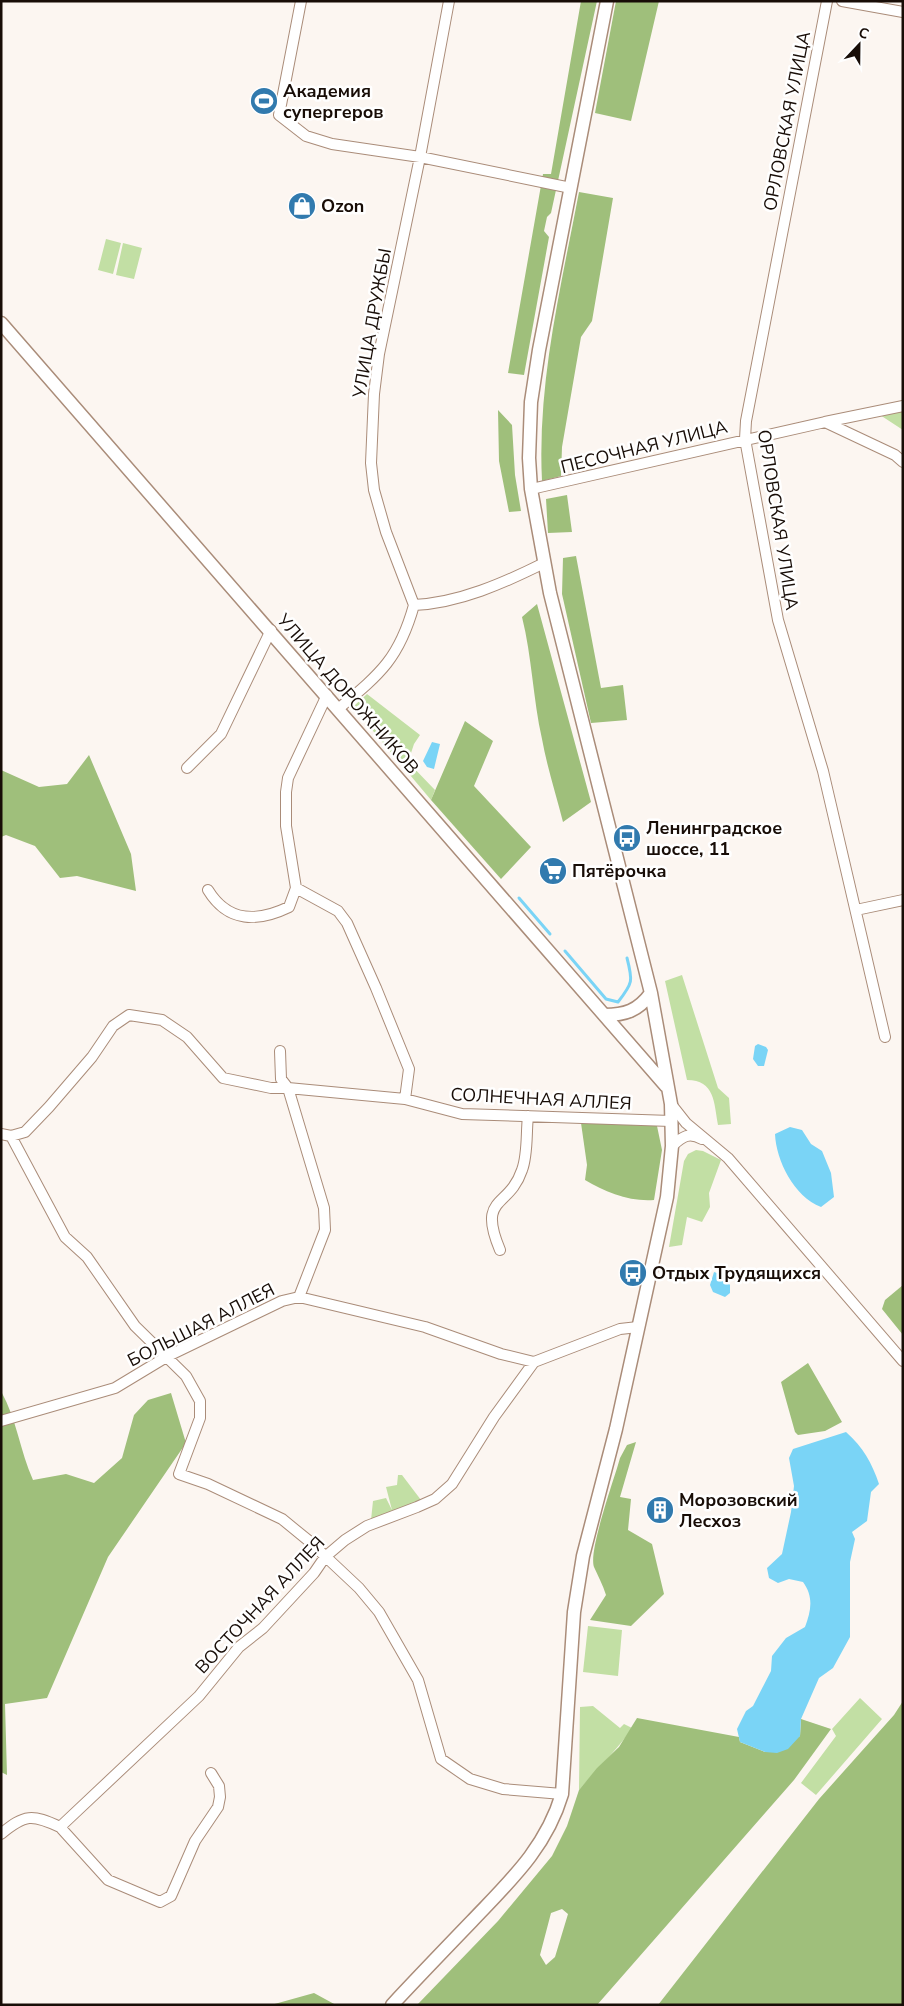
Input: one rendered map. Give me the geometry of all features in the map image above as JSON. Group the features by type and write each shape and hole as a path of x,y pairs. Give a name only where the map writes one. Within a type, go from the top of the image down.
{"main road":[{"path":"392,2005 525,1864 553,1822 562,1794 568,1684 578,1583 667,1197 672,1146 671,1104 651,993 544,563 531,489 529,458 533,387 607,1"},
{"name":"УЛИЦА ДОРОЖНИКОВ","path":"1,323 271,630 668,1088"},
{"path":"604,1015 620,1015 632,1011 642,1004 651,993"}],"street":[{"path":"301,1 279,115 306,136 332,144 420,157 570,188"},
{"name":"УЛИЦА ДРУЖБЫ","path":"414,605 378,511 371,463 374,394 380,354 449,1"},
{"name":"ОРЛОВСКАЯ УЛИЦА","path":"827,1 746,421 745,439 778,620 823,771 885,1037"},
{"path":"842,1 903,12"},
{"name":"ПЕСОЧНАЯ УЛИЦА","path":"531,489 745,439 903,406"},
{"path":"825,422 895,455 903,462"},
{"path":"338,709 375,679 394,656 414,605 451,600 517,576 544,563"},
{"path":"187,768 221,734 271,630"},
{"path":"208,890 215,902 224,909 248,919 270,916 289,907 296,888 286,826 288,778 327,695"},
{"path":"296,888 338,911 347,923 409,1069 405,1100"},
{"path":"856,910 903,900"},
{"name":"СОЛНЕЧНАЯ АЛЛЕЯ","path":"6,1135 25,1132 50,1107 92,1057 113,1026 129,1015 162,1020 187,1037 223,1078 271,1088 288,1088 405,1100 462,1114 671,1121"},
{"path":"280,1051 282,1079 288,1088 324,1208 325,1230 298,1296"},
{"path":"671,1104 679,1116 728,1158 903,1361"},
{"path":"500,1250 491,1229 494,1205 517,1183 523,1168 528,1116"},
{"path":"6,1135 65,1237 87,1257 135,1326 168,1356 186,1376 200,1400 200,1418 178,1474 208,1484 282,1519 309,1541 359,1588 379,1612 418,1680 441,1759 470,1779 503,1789 562,1794"},
{"path":"672,1146 684,1136 694,1135 706,1141"},
{"name":"БОЛЬШАЯ АЛЛЕЯ","path":"1,1421 115,1388 168,1356 282,1301 298,1296 426,1327 501,1354 534,1362"},
{"path":"534,1362 620,1328 638,1327"},
{"name":"ВОСТОЧНАЯ АЛЛЕЯ","path":"60,1826 199,1696 239,1647 263,1628 314,1573 325,1557 345,1540 367,1526 417,1508 435,1498 452,1484 494,1417 534,1362"},
{"path":"1,1834 25,1818 40,1818 60,1826 108,1880 160,1902 171,1896 195,1841 218,1807 220,1797 219,1786 211,1773"}],"green space":[{"path":"581,1 597,1 551,213 547,217 544,231 549,237 524,375 508,373 543,174 551,174"},
{"path":"616,1 659,1 631,121 595,113"},
{"path":"579,192 613,198 592,321 581,337 562,447 561,476 542,481 541,444 547,372 558,299"},
{"path":"106,239 121,243 113,274 98,270"},
{"path":"123,243 142,248 134,279 116,275"},
{"path":"498,410 512,425 515,475 521,511 509,512 499,461"},
{"path":"903,411 903,430 880,415"},
{"path":"567,495 572,532 548,533 546,499"},
{"path":"576,556 601,688 623,685 627,720 591,723 562,594 563,558"},
{"path":"537,604 591,802 563,822 549,770 536,709 522,617"},
{"path":"367,694 420,735 414,744 408,762 435,790 431,800 353,707"},
{"path":"465,721 493,741 474,786 531,847 501,879 431,800"},
{"path":"89,755 131,854 136,891 77,876 60,878 35,846 6,835 1,837 1,770 39,787 67,784"},
{"path":"682,975 718,1088 729,1098 731,1124 718,1125 714,1101 708,1088 696,1081 687,1080 665,981"},
{"path":"581,1123 657,1126 662,1150 654,1200 627,1198 585,1180 587,1165"},
{"path":"696,1150 703,1151 721,1160 709,1193 710,1207 702,1222 687,1217 682,1245 669,1247 684,1161 688,1154"},
{"path":"903,1285 903,1335 882,1309 885,1300"},
{"path":"808,1363 842,1422 825,1431 798,1435 795,1432 781,1382"},
{"path":"1,1391 11,1413 33,1480 66,1474 94,1483 122,1458 134,1415 148,1400 171,1393 186,1443 108,1557 47,1698 5,1704 7,1775 1,1772"},
{"path":"636,1442 620,1497 631,1499 628,1530 652,1544 664,1594 631,1626 590,1620 606,1595 594,1567 593,1559 598,1530 620,1458 627,1445"},
{"path":"398,1475 402,1475 421,1500 371,1520 373,1501 386,1498 392,1510 386,1487 397,1485"},
{"path":"588,1626 622,1630 618,1676 583,1672"},
{"path":"860,1698 882,1719 816,1795 801,1783 836,1736 832,1729"},
{"path":"903,1701 903,2005 658,2005 819,1799 894,1715"},
{"path":"593,1706 620,1728 624,1724 632,1728 579,1790 580,1707"},
{"path":"637,1718 739,1737 740,1742 765,1752 800,1736 801,1719 831,1729 794,1780 597,2005 417,2005 498,1921 552,1856 567,1826 579,1790 597,1768 619,1747","holes":["562,1909 568,1914 555,1957 546,1965 540,1955 551,1913"]},
{"path":"314,1993 336,2005 271,2005"}],"water":[{"path":"432,742 440,744 434,769 427,767 423,761"},
{"path":"758,1044 766,1047 768,1050 764,1066 758,1066 753,1059 755,1046"},
{"path":"790,1127 802,1130 811,1144 822,1151 831,1173 834,1197 821,1207 803,1195 788,1176 783,1166 775,1134"},
{"path":"714,1272 720,1274 730,1285 730,1293 725,1297 713,1292 710,1285"},
{"path":"846,1432 866,1456 879,1484 871,1492 867,1521 852,1532 855,1539 850,1562 850,1637 833,1668 819,1678 801,1719 800,1736 788,1749 777,1753 765,1752 740,1742 737,1729 746,1711 753,1706 771,1671 772,1656 786,1638 805,1627 810,1604 809,1593 803,1582 789,1579 778,1583 769,1578 767,1568 782,1554 791,1512 794,1486 789,1458 793,1449"}],"waterway":[{"path":"519,898 550,934"},
{"path":"565,951 606,999 618,1002 627,990 631,977 627,958"}],"place":[{"name":"Академия супергеров","path":"264,101"},
{"name":"Ozon","path":"302,206"},
{"name":"Ленинградское шоссе, 11","path":"627,838"},
{"name":"Пятёрочка","path":"553,871"},
{"name":"Отдых Трудящихся","path":"633,1273"},
{"name":"Морозовский Лесхоз","path":"660,1510"}]}
